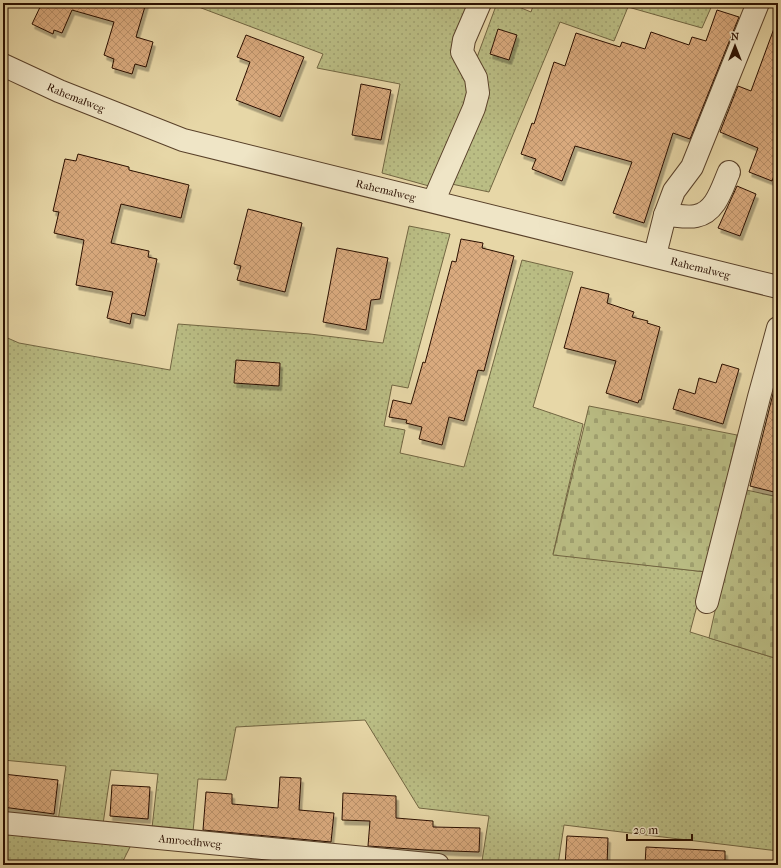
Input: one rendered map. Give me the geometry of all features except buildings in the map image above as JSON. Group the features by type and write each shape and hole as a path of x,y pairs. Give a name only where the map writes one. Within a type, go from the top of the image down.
{"street":[{"path":"434,200 474,108 478,93 476,78 462,52 464,40 480,3"},
{"path":"655,256 665,215 674,191 692,166 758,3"},
{"name":"Rahemalweg","path":"3,65 59,91 183,140 434,200 778,287"},
{"path":"665,215 697,216 708,210 718,200 729,172"},
{"path":"707,602 778,328"},
{"name":"Amroedhweg","path":"3,823 292,850 378,862 438,865"}],"green space":[{"path":"197,3 471,3 468,102 429,186 382,173 400,84 317,68 323,54 196,6"},
{"path":"497,3 509,3 531,12 534,3 713,3 702,28 628,7 614,41 560,22 489,192 447,183 476,60"},
{"path":"409,226 450,234 408,388 392,385 384,426 405,430 400,453 464,467 522,260 573,272 533,407 583,424 553,554 706,572 690,632 778,659 778,851 564,825 558,865 482,861 489,816 419,808 365,720 236,727 226,780 198,779 193,832 152,828 158,774 111,770 103,824 58,821 66,766 3,760 3,336 19,343 170,370 178,324 310,334 383,343"},
{"path":"589,406 737,435 706,572 553,555"},
{"path":"742,489 778,497 778,659 709,638"},
{"path":"3,833 131,845 121,865 3,865"}]}
